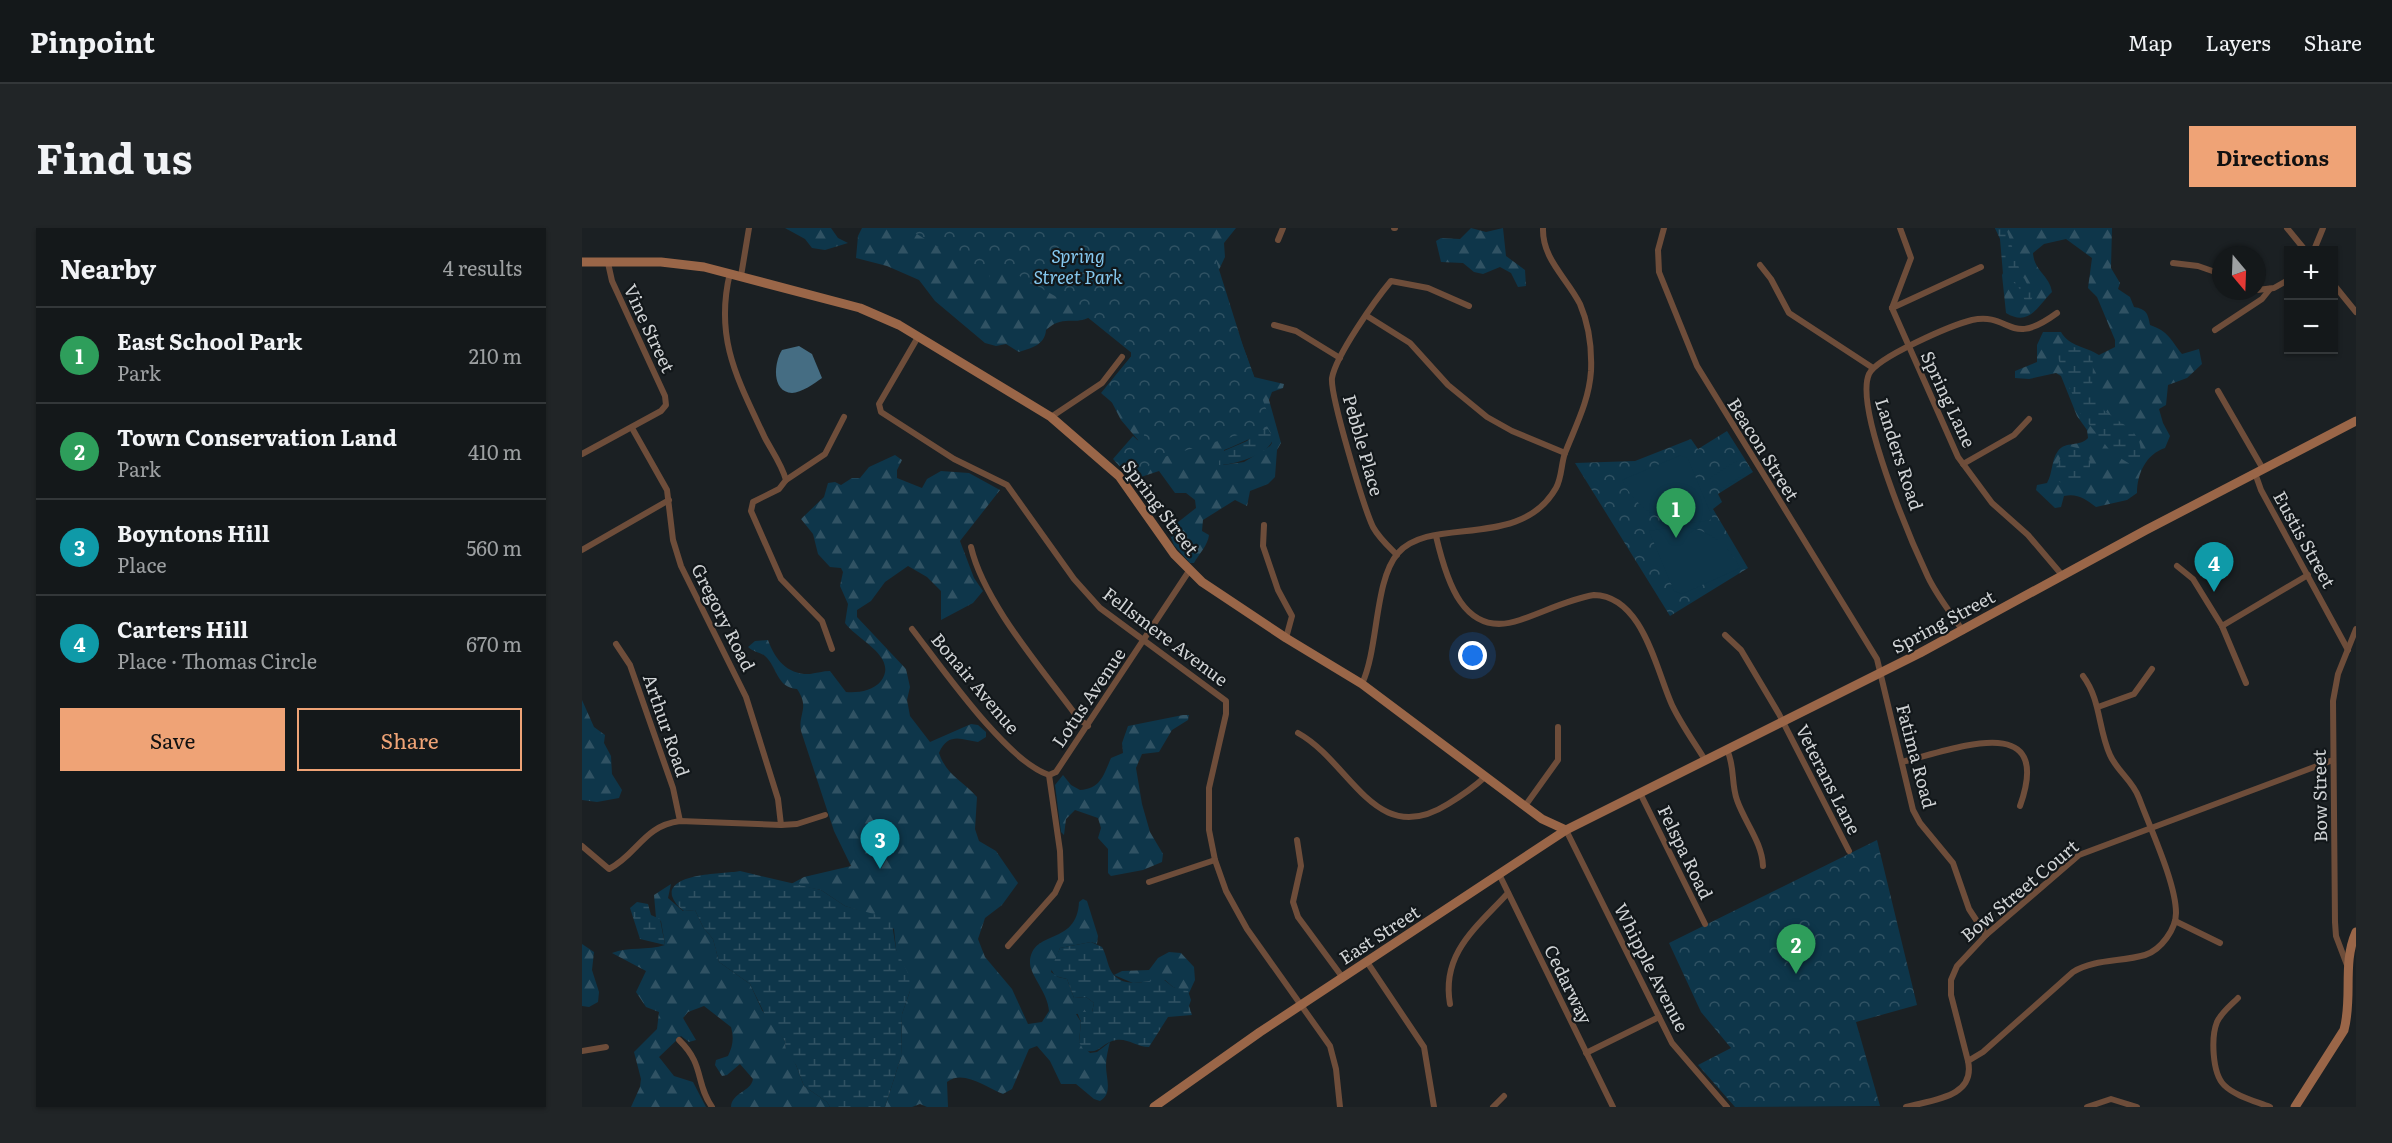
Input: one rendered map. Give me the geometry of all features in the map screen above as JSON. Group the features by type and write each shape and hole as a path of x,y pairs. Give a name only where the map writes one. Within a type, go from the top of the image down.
{"street":[{"path":"741,276 749,228"},
{"path":"1278,240 1283,228"},
{"path":"1362,684 1372,656 1385,580 1397,555 1411,543 1436,536 1503,525 1530,515 1556,487 1565,453 1587,399 1591,348 1583,313 1548,256 1543,228"},
{"name":"Beacon Street","path":"1664,228 1657,254 1660,277 1700,372 1876,658 1881,672"},
{"path":"1892,308 1911,258 1900,228"},
{"path":"2287,228 2302,246"},
{"path":"2316,246 2323,228"},
{"name":"Spring Street","path":"582,262 671,263 730,273 860,308 890,320 1050,417 1119,476 1189,571 1286,638 1362,684 1542,819 1566,830 1963,631 2062,575 2356,421"},
{"name":"Vine Street","path":"608,262 612,281 665,396 666,405 661,411 632,428"},
{"path":"2173,263 2198,266 2212,271"},
{"path":"1760,265 1771,278 1790,313 1873,368 1890,354 1973,320 1990,320 2013,329 2026,330 2042,324 2057,313"},
{"path":"1892,308 1981,267"},
{"path":"730,273 723,314 732,359 749,405 786,480"},
{"name":"Pebble Place","path":"1397,555 1382,540 1372,525 1335,405 1332,381 1340,358 1392,280 1436,290 1469,306"},
{"path":"2266,289 2284,282"},
{"path":"2215,330 2262,299 2270,289"},
{"path":"2338,290 2356,312"},
{"name":"Spring Lane","path":"1892,308 1952,446 1963,464 1992,503 2028,535 2062,575"},
{"path":"1367,316 1410,343 1448,385 1487,417 1512,431 1565,453"},
{"path":"1274,325 1296,331 1340,358"},
{"name":"Fellsmere Avenue","path":"918,337 879,404 879,410 890,420 954,459 1007,485 1085,592 1113,619 1226,700 1226,714 1209,788 1209,830 1215,860"},
{"path":"1050,417 1102,383 1122,357"},
{"name":"Landers Road","path":"1873,368 1866,382 1865,398 1879,448 1928,575 1963,631"},
{"name":"Eustis Street","path":"2218,391 2259,471 2261,490 2348,650"},
{"path":"832,649 820,619 781,579 751,513 753,502 779,489 786,480 825,454 844,417"},
{"path":"1963,464 2014,435 2029,419"},
{"path":"582,454 632,428"},
{"name":"Gregory Road","path":"632,428 661,476 669,500 678,559 746,697 778,799 781,825"},
{"path":"582,550 669,500"},
{"path":"1264,525 1263,546 1278,590 1292,616 1286,638"},
{"path":"1436,536 1457,598 1464,608 1480,620 1492,623 1512,623 1594,595 1608,597 1620,604 1646,636 1671,703 1705,760"},
{"path":"971,547 979,576 1010,625 1078,718 1088,726"},
{"path":"2177,566 2193,579 2222,626 2246,683"},
{"name":"Lotus Avenue","path":"1049,775 1056,772 1088,726 1189,571"},
{"path":"2222,626 2308,575"},
{"name":"Bonair Avenue","path":"912,628 987,723 1013,750 1049,775"},
{"name":"Bow Street","path":"2347,965 2336,936 2333,760 2335,688 2356,629"},
{"name":"Veterans Lane","path":"1725,635 1742,651 1783,722 1849,851"},
{"name":"Arthur Road","path":"616,644 630,665 676,796 680,821"},
{"path":"2098,707 2134,694 2151,669"},
{"name":"Fatima Road","path":"1881,672 1916,815 1953,863 1969,909 1986,935"},
{"path":"1906,1107 1959,1091 1969,1077 1968,1061 1983,1052 2073,972 2089,965 2150,953 2162,945 2175,921 2174,896 2150,827 2135,789 2110,755 2092,688 2083,676"},
{"path":"1525,806 1558,759 1558,728"},
{"path":"1298,733 1326,754 1378,808 1399,818 1416,819 1432,814 1470,790 1485,777"},
{"path":"1902,762 1989,743 2011,744 2021,750 2028,765 2028,776 2020,806"},
{"path":"1727,750 1733,767 1736,798 1762,852 1763,866"},
{"name":"Bow Street Court","path":"1968,1061 1951,998 1951,984 1958,963 1986,935 2079,855 2333,760"},
{"path":"1008,946 1055,893 1061,880 1060,851 1049,775"},
{"name":"Felspa Road","path":"1640,793 1705,924"},
{"path":"584,848 602,865 610,868 654,829 680,821 781,825 797,824 825,815"},
{"name":"Spring Street","path":"1542,819 1551,839"},
{"name":"East Street","path":"1154,1107 1302,1005 1566,830"},
{"name":"Whipple Avenue","path":"1566,830 1659,1017 1679,1052 1727,1107"},
{"path":"1297,840 1301,866 1293,906 1343,978"},
{"path":"582,857 584,848"},
{"path":"1149,882 1215,860 1239,915 1332,1051 1340,1107"},
{"name":"Cedarway","path":"1499,874 1613,1107"},
{"path":"1450,1004 1448,976 1455,956 1508,893"},
{"path":"2175,921 2220,943"},
{"path":"2295,1107 2344,1030 2347,1015 2347,965 2356,932"},
{"path":"1367,962 1424,1047 1434,1107"},
{"path":"2238,998 2217,1022 2215,1069 2220,1081 2230,1089 2270,1107"},
{"path":"1586,1053 1659,1017"},
{"path":"679,1040 695,1058 706,1098 712,1107"},
{"path":"582,1051 606,1047"},
{"path":"1493,1107 1504,1096"},
{"path":"2087,1107 2111,1099 2137,1107"}],"green space":[{"path":"785,228 831,228 838,238 848,243 825,250 812,248 805,239"},
{"name":"Spring Street Park","path":"862,228 1236,228 1224,243 1225,257 1217,274 1254,377 1284,384 1283,388 1272,392 1269,400 1281,443 1277,450 1275,477 1268,484 1250,491 1247,506 1235,500 1203,520 1202,531 1209,535 1208,539 1194,563 1190,563 1174,545 1168,530 1196,508 1195,500 1186,493 1175,493 1159,471 1135,479 1131,478 1139,445 1138,440 1121,420 1105,389 1131,357 1131,351 1090,317 1078,321 1058,322 1046,330 1040,342 1019,352 1006,344 996,346 985,343 935,301 919,280 887,266 856,258 858,236","holes":["1270,432 1272,443 1244,462 1223,465 1224,450"]},
{"name":"Spring Street Park","path":"907,228 1206,228 1243,346 1272,425 1157,459 1132,480 1113,459 1133,436 1142,444 1145,431 1101,393 1133,354 1076,308 993,261 989,278"},
{"path":"1471,228 1486,232 1503,228 1506,256 1525,270 1526,286 1518,287 1511,273 1500,267 1483,274 1474,272 1463,263 1441,262 1436,241 1441,238 1460,239"},
{"path":"1995,228 2112,228 2111,268 2120,283 2118,289 2130,297 2134,307 2146,312 2150,325 2165,333 2182,354 2199,349 2202,364 2187,378 2168,385 2166,405 2159,409 2170,436 2165,448 2148,460 2141,472 2137,493 2127,500 2096,507 2081,497 2069,495 2064,496 2061,507 2055,508 2036,490 2037,485 2047,483 2058,451 2065,446 2085,441 2088,438 2087,430 2077,416 2061,376 2056,373 2029,379 2015,378 2015,371 2037,362 2037,345 2043,332 2061,332 2069,341 2099,355 2115,347 2115,340 2097,297 2088,288 2092,258 2066,239 2044,244 2033,253 2036,264 2051,286 2052,292 2037,309 2027,316 2014,317 2006,313 2002,275 2008,263 2003,243"},
{"path":"1995,228 2006,228 2019,268 2033,296 2028,307 2018,286 2003,274 2000,239"},
{"path":"2062,346 2082,348 2092,357 2092,390 2095,400 2101,408 2126,426 2139,440 2141,450 2139,461 2130,464 2112,453 2080,413 2057,356"},
{"path":"1268,429 1273,438 1266,449 1251,458 1219,465 1219,453 1247,441 1257,431"},
{"path":"1727,431 1753,472 1718,494 1722,502 1713,509 1748,568 1670,616 1575,463 1635,461 1691,439 1698,449"},
{"path":"2069,446 2086,450 2090,469 2080,483 2067,487 2058,481 2054,472"},
{"path":"895,455 902,460 897,470 897,478 922,488 927,479 941,471 969,473 1000,490 960,541 974,578 983,591 973,603 941,620 941,591 927,577 908,566 885,582 871,601 857,610 857,617 906,669 910,687 907,700 910,716 930,742 971,724 978,725 986,732 986,737 978,742 951,739 939,753 950,772 977,797 975,829 979,841 996,851 1018,883 1002,905 985,918 978,939 985,957 1012,989 1028,1024 1042,1022 1049,1011 1046,998 1031,968 1032,952 1045,940 1071,926 1079,902 1083,899 1087,901 1098,936 1097,944 1091,942 1060,948 1051,972 1067,979 1074,998 1086,997 1094,1003 1092,1012 1076,1014 1081,1022 1079,1042 1090,1053 1097,1052 1110,1042 1106,1063 1108,1090 1100,1101 1094,1099 1076,1084 1061,1084 1050,1061 1037,1046 1029,1049 1012,1089 1003,1094 975,1081 960,1078 947,1082 948,1107 927,1107 920,1104 912,1107 885,1107 901,1057 902,1014 910,991 896,949 894,929 870,914 845,906 821,890 791,884 804,877 851,866 834,831 801,731 803,701 801,696 797,689 790,688 781,681 765,656 748,647 755,641 768,640 774,654 789,669 802,674 830,671 846,692 865,691 881,681 885,672 885,664 874,649 845,623 848,604 840,586 843,572 841,568 830,567 818,554 813,534 801,519 824,497 828,483 835,482 841,485 852,478 860,478 869,467"},
{"path":"1681,455 1688,459 1713,519 1685,523 1660,518 1639,503 1622,480"},
{"path":"1736,461 1745,474 1719,491 1710,478"},
{"path":"1679,526 1699,530 1716,539 1735,559 1740,568 1682,594 1674,591 1649,531"},
{"path":"582,700 594,727 605,735 604,743 611,756 612,774 622,790 619,798 597,802 582,800"},
{"path":"1189,715 1188,720 1172,730 1159,752 1142,754 1136,768 1142,804 1150,832 1163,854 1162,862 1143,870 1111,876 1108,873 1108,849 1098,838 1101,828 1098,818 1075,810 1066,819 1064,835 1061,832 1055,785 1063,775 1071,785 1080,790 1093,787 1101,780 1111,758 1123,753 1122,743 1128,726"},
{"path":"1877,840 1917,1005 1856,1022 1880,1106 1735,1107 1698,1065 1731,1048 1701,1012 1669,943"},
{"path":"740,871 821,890 845,906 888,918 892,924 896,949 909,975 910,991 902,1014 901,1057 885,1107 830,1107 827,1102 804,1086 796,1065 786,1052 785,1041 768,1021 750,984 719,962 713,939 703,927 695,910 684,911 676,904 672,896 673,888 688,878"},
{"path":"671,884 668,898 683,911 695,910 703,927 713,939 719,962 750,984 762,1010 785,1041 786,1048 804,1086 827,1102 830,1107 731,1107 735,1098 749,1087 753,1079 740,1064 727,1075 722,1076 715,1065 716,1060 728,1056 730,1052 733,1038 731,1027 704,1006 688,1012 683,1018 696,1040 689,1042 681,1036 659,1057 674,1076 693,1082 706,1107 631,1107 641,1079 634,1052 657,1029 659,1012 646,1007 636,992 646,971 612,953 665,945 661,921 656,918 654,895"},
{"path":"637,902 648,904 651,915 660,919 665,945 640,939 630,908"},
{"path":"1091,942 1102,947 1110,969 1120,980 1134,983 1163,979 1173,987 1188,991 1192,1015 1168,1017 1149,1047 1116,1040 1093,1051 1083,1049 1079,1042 1081,1022 1077,1012 1092,1012 1094,1003 1086,997 1074,998 1067,979 1055,976 1051,969 1060,948"},
{"path":"582,944 594,952 592,970 599,992 598,1002 589,1007 582,1006"},
{"path":"1169,952 1181,953 1194,967 1195,980 1189,993 1173,987 1165,980 1133,983 1114,975 1122,971 1149,970 1158,958"}],"shaded area":[{"path":"799,346 812,354 822,378 804,390 792,393 780,388 777,382 777,362 782,350"}],"place":[{"name":"East School Park","path":"1676,538"},
{"name":"Carters Hill","path":"2214,592"},
{"name":"Boyntons Hill","path":"880,869"},
{"name":"Town Conservation Land","path":"1796,974"}]}
